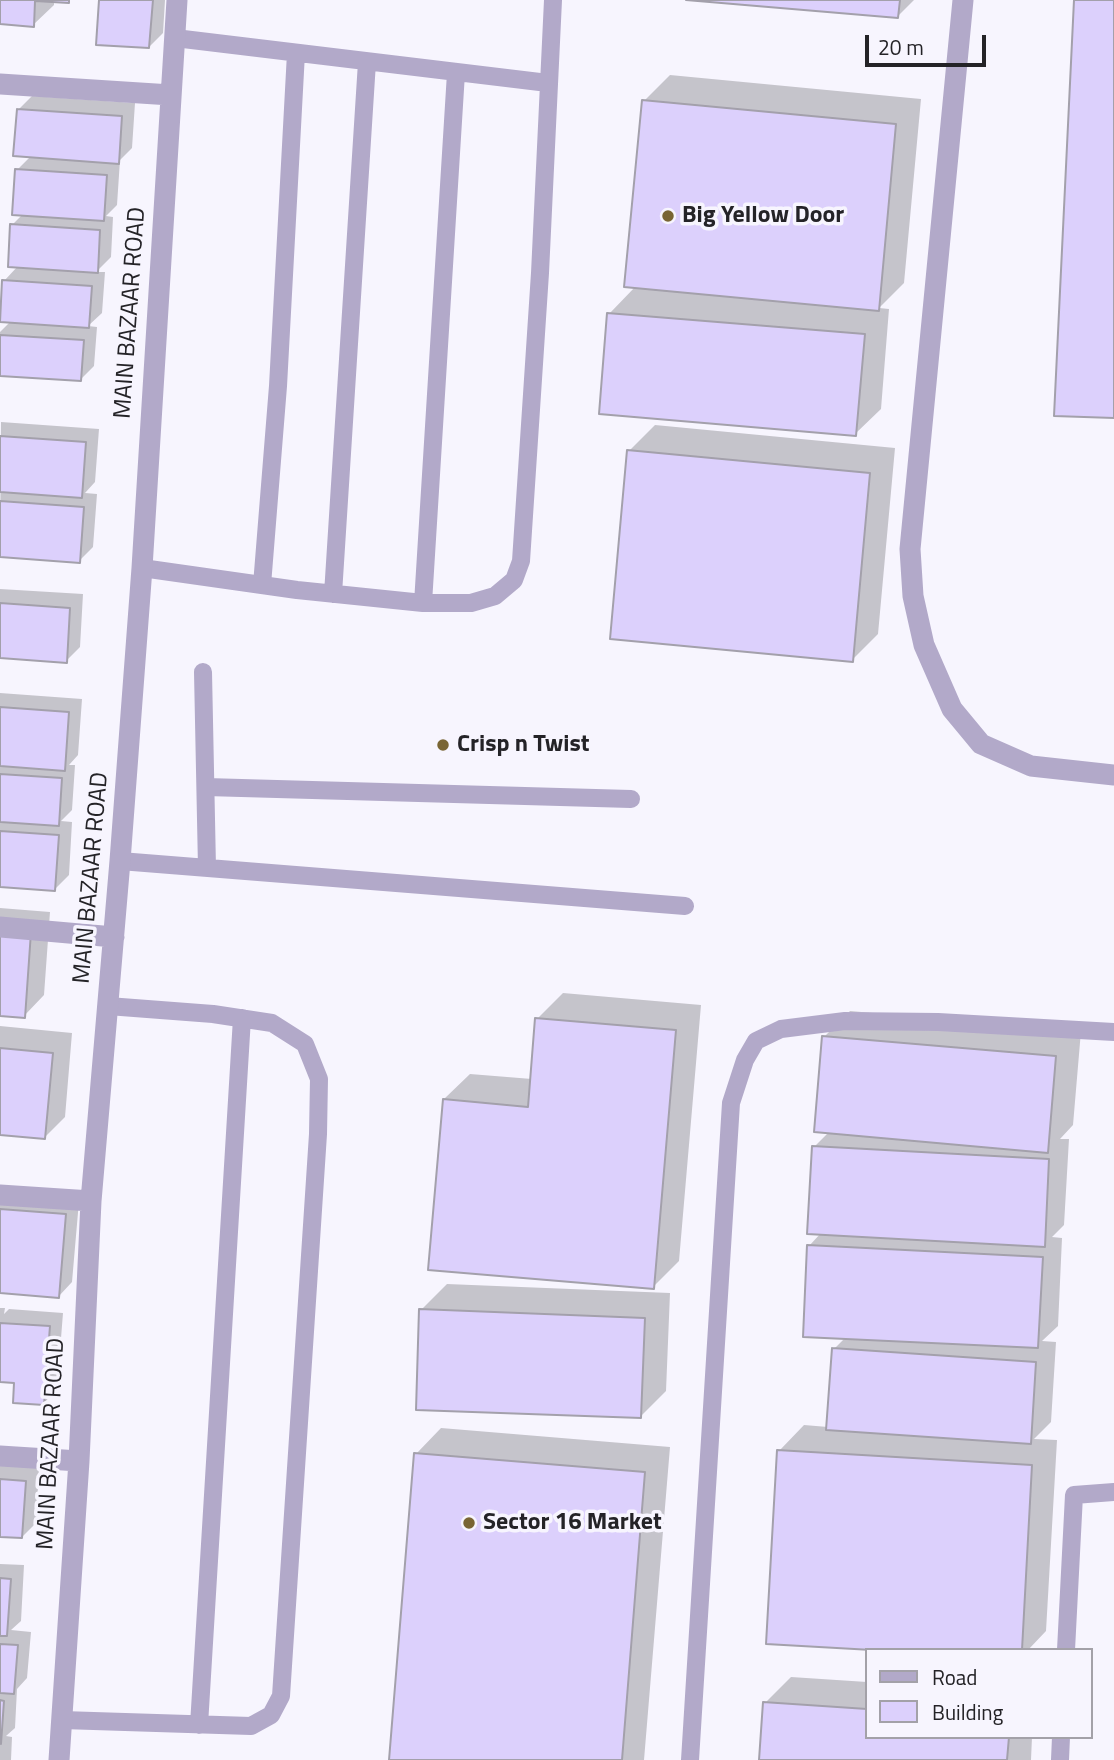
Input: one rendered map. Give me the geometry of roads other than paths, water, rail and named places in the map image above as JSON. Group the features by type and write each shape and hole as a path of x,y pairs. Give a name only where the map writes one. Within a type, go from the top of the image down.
{"street":[{"name":"MAIN BAZAAR ROAD","path":"59,1760 79,1461 91,1201 142,568 177,0"},
{"path":"963,0 910,549 913,596 924,645 952,709 981,744 1031,766 1114,775"},
{"path":"0,83 171,95"},
{"path":"0,927 114,937"},
{"path":"0,1195 91,1201"},
{"path":"0,1456 79,1461"}],"lane":[{"path":"142,568 333,594 423,603 471,603 495,596 514,580 521,561 540,273 553,0"},
{"path":"175,38 548,83"},
{"path":"262,585 278,386 296,53"},
{"path":"333,594 367,62"},
{"path":"423,603 456,73"},
{"path":"203,672 207,868"},
{"path":"206,787 631,799"},
{"path":"120,861 685,906"},
{"path":"62,1720 251,1726 271,1714 281,1696 318,1134 319,1079 305,1044 272,1023 213,1014 108,1006"},
{"path":"199,1725 242,1018"},
{"path":"690,1760 731,1103 745,1060 756,1041 781,1029 845,1021 938,1022 1114,1032"},
{"path":"1066,1648 1074,1495 1114,1492"},
{"path":"1060,1760 1061,1739"}],"place":[{"name":"Big Yellow Door","path":"668,216"},
{"name":"Crisp n Twist","path":"443,745"},
{"name":"Sector 16 Market","path":"469,1523"}]}
